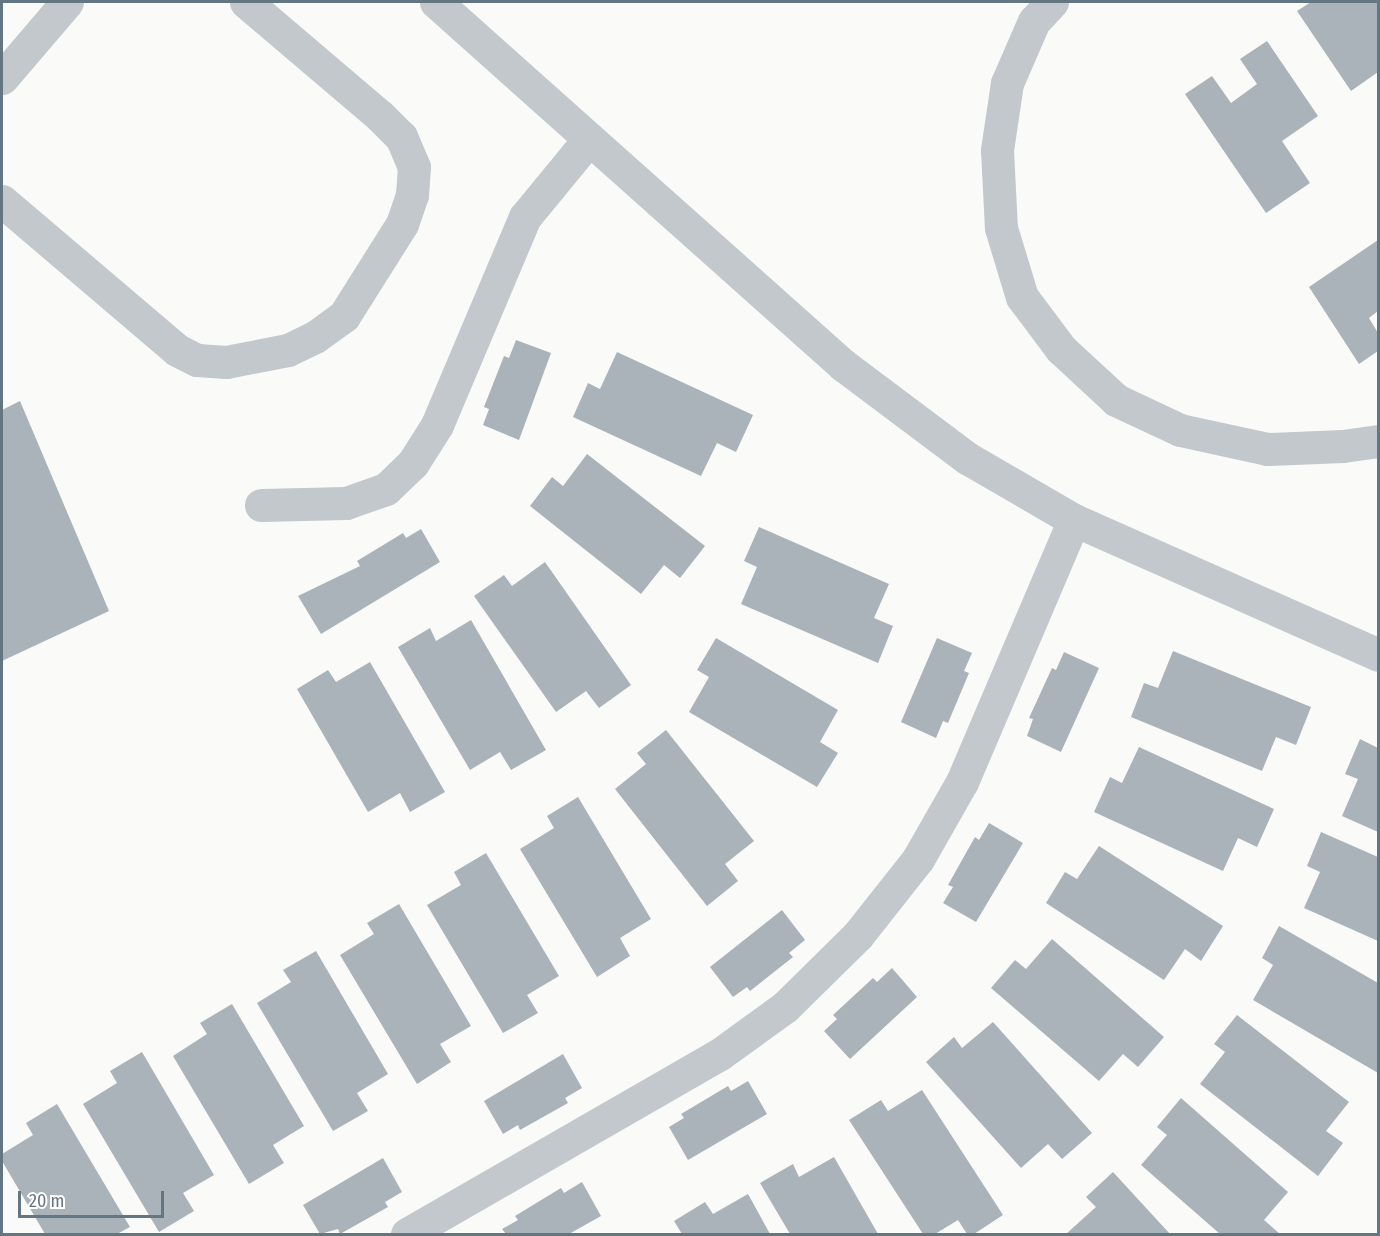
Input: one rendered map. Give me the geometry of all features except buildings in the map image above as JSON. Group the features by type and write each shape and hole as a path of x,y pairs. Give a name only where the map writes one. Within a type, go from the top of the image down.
{"street":[{"path":"2,78 67,2"},
{"path":"2,201 177,350 197,360 226,362 288,350 315,337 344,316 402,224 412,195 414,167 401,137 380,116 246,2"},
{"path":"436,2 843,365 967,458 1074,520 1378,655"},
{"path":"1052,2 1034,21 1007,83 997,150 1001,228 1022,297 1061,350 1116,400 1180,430 1267,449 1343,446 1378,441"},
{"path":"261,505 346,503 386,489 413,463 436,425 525,217 589,139"},
{"path":"407,1234 720,1054 785,1007 858,935 918,859 962,782 1074,520"}]}
